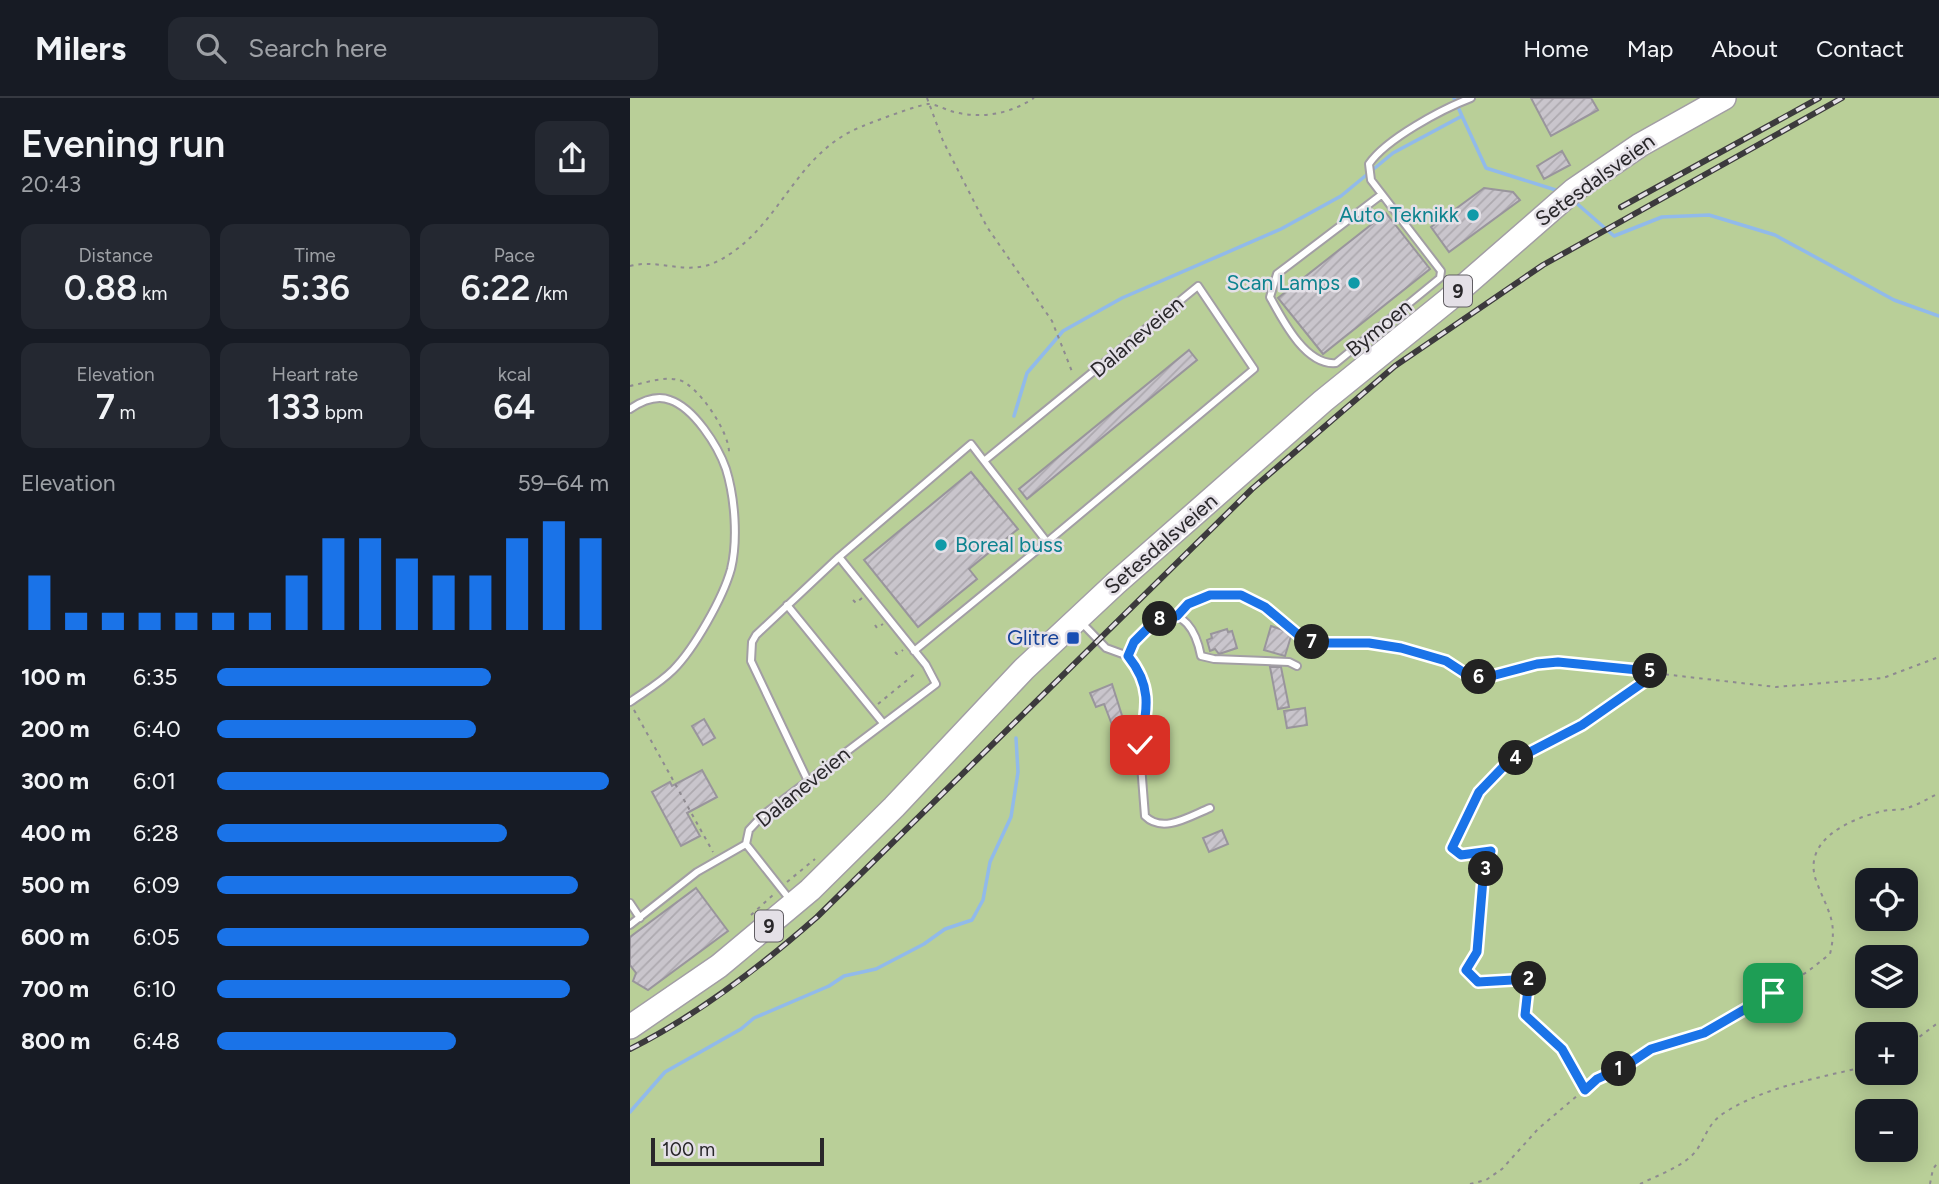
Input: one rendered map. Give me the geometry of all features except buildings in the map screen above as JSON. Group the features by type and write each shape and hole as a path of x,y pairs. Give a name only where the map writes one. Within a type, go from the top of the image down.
{"highway":[{"name":"Setesdalsveien","path":"630,1027 719,966 794,904 861,841 1004,688 1077,618 1314,409 1448,300 1547,212 1640,145 1724,98"}],"lane":[{"name":"Bymoen","path":"1381,195 1277,274 1270,297 1281,317 1314,359 1325,364 1336,363 1440,278 1441,271 1381,195 1370,176 1370,162 1431,118 1471,98"},
{"name":"Dalaneveien","path":"914,650 1254,369 1198,286 1078,387 984,461"},
{"path":"630,408 647,400 667,399 680,406 701,427 727,473 734,549 724,587 683,657 662,680 630,703"},
{"path":"808,781 751,661 752,642 756,635 839,557 971,444 1047,542"},
{"path":"839,557 926,665"},
{"path":"787,605 883,723"},
{"path":"1128,656 1134,642 1148,626 1161,618 1177,616 1186,619 1193,628 1201,656 1214,659 1289,662 1297,666"},
{"path":"1077,618 1106,648 1128,656 1141,673 1147,697 1140,752 1144,811 1150,821 1169,823 1210,808"},
{"name":"Dalaneveien","path":"746,844 749,830 763,815 933,688 934,677 926,665"},
{"name":"Dalaneveien","path":"746,844 794,904"},
{"name":"Dalaneveien","path":"630,925 717,859 746,844"},
{"path":"630,903 640,918"}],"path":[{"path":"927,98 943,141 988,227 1052,321 1078,387"},
{"path":"630,266 640,263 684,270 716,262 740,247 764,224 816,154 835,140 876,120 929,104 956,113 1002,114 1017,110 1034,98"},
{"path":"1177,616 1188,604 1210,595 1241,595 1265,607 1302,638 1314,643 1369,643 1401,648 1446,661 1466,674 1484,678 1537,664 1558,662 1776,687 1883,678 1939,657"},
{"path":"872,709 926,665"},
{"path":"1585,1090 1562,1049 1525,1015 1529,979 1478,982 1466,970 1477,952 1483,879 1491,851 1461,855 1452,848 1479,792 1505,765 1582,725 1658,672"},
{"path":"630,703 717,859"},
{"path":"1470,1184 1486,1180 1502,1169 1538,1129 1597,1079 1624,1067 1651,1049 1704,1033 1807,972 1830,954 1834,936 1832,916 1812,864 1817,848 1831,834 1859,820 1884,811 1908,808 1939,793"},
{"path":"1918,1038 1939,1022"},
{"path":"1640,1184 1677,1166 1695,1151 1708,1127 1724,1113 1772,1090 1855,1069"},
{"path":"1930,1184 1933,1169 1939,1161"}],"green space":[{"path":"630,98 1939,98 1939,1184 630,1184"}],"waterway":[{"path":"1014,416 1027,373 1063,331 1122,298 1281,229 1341,196 1393,153 1462,116 1454,98"},
{"path":"1462,116 1486,168 1559,191"},
{"path":"1574,201 1614,236 1662,217 1709,215 1775,235 1894,300 1939,316"},
{"path":"630,1112 665,1072 741,1029 754,1018 829,986 844,976 876,969 924,944 945,929 972,920 983,900 990,862 1011,817 1018,772 1016,738"}],"railway":[{"path":"1621,207 1819,98"},
{"path":"630,1049 680,1021 727,989 817,917 1252,489 1395,366 1543,265 1842,98"}],"place":[{"name":"Auto Teknikk","path":"1473,215"},
{"name":"Scan Lamps","path":"1354,283"},
{"name":"Boreal buss","path":"941,545"},
{"name":"Glitre","path":"1073,638"}],"route":[{"path":"1140,745 1147,697 1141,673 1128,656 1134,642 1154,622 1161,618 1177,616 1188,604 1210,595 1241,595 1265,607 1302,638 1314,643 1369,643 1401,648 1446,661 1466,674 1484,678 1500,676 1537,664 1558,662 1658,672 1582,725 1505,765 1479,792 1459,828 1452,848 1461,855 1491,851 1483,879 1477,952 1466,970 1478,982 1529,979 1525,1015 1562,1049 1574,1075 1585,1090 1597,1079 1624,1067 1651,1049 1704,1033 1773,993"}]}
